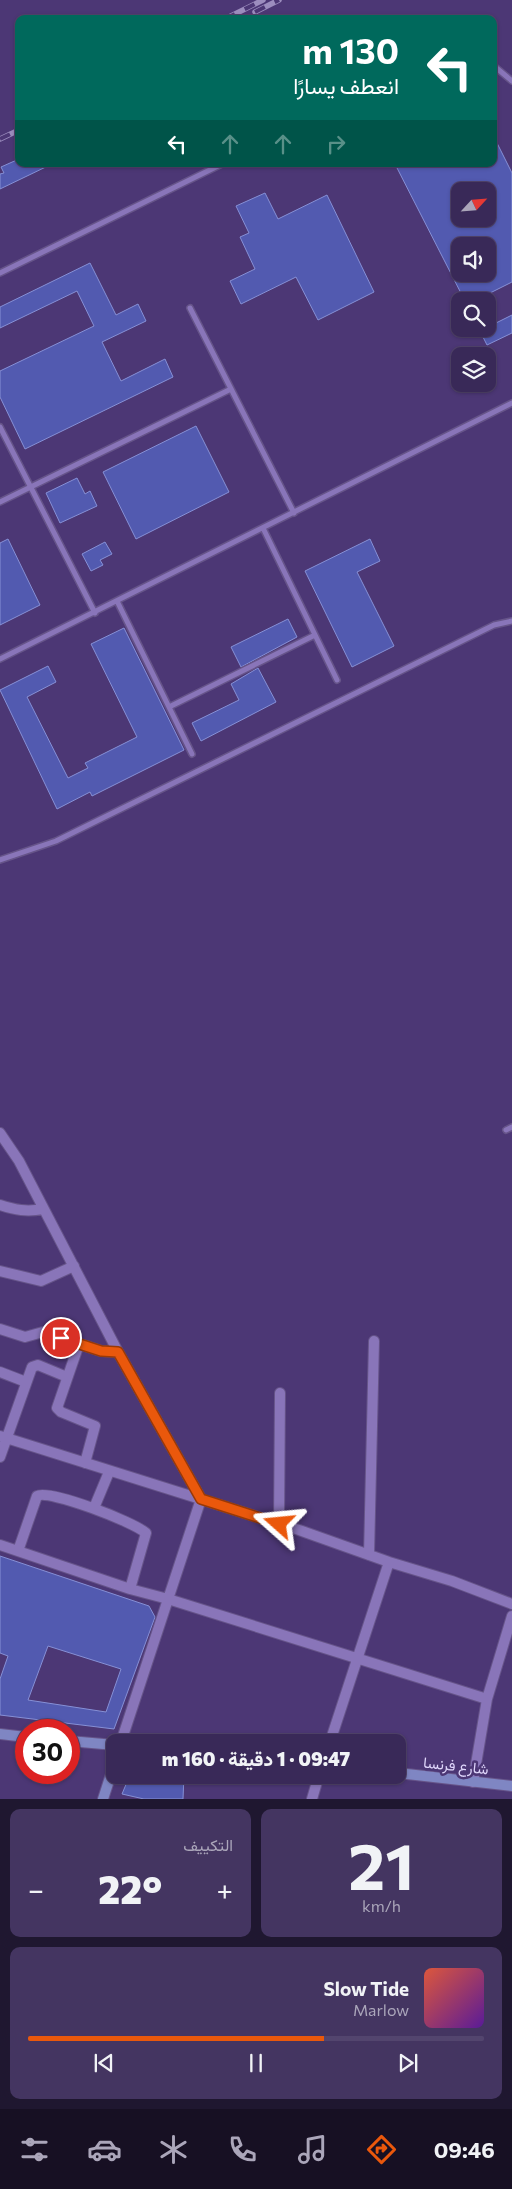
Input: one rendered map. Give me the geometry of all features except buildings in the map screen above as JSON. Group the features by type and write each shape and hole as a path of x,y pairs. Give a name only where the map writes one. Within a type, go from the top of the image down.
{"street":[{"path":"0,1133 19,1161 118,1352 201,1499 124,1734"},
{"path":"0,1205 29,1212 43,1209"},
{"path":"0,1271 41,1281 74,1266"},
{"path":"0,1329 25,1337 43,1332 101,1351 118,1352"},
{"path":"369,1555 374,1341"},
{"path":"78,1344 57,1408 61,1412 95,1426 85,1463"},
{"path":"0,1457 3,1437 34,1364 67,1377"},
{"path":"0,1372 26,1382"},
{"path":"279,1524 280,1393"},
{"path":"3,1437 109,1472 279,1524 389,1562 452,1581 512,1604"},
{"path":"94,1508 109,1472"},
{"path":"18,1551 37,1496 46,1495 94,1508 146,1533 130,1589"},
{"path":"0,1545 130,1589 168,1599 487,1699"},
{"path":"333,1734 389,1562"},
{"path":"473,1782 487,1699 512,1616"},
{"path":"0,1734 15,1736"},
{"path":"80,1741 106,1744"},
{"name":"شارع فرنسا","path":"406,1774 512,1786"},
{"path":"103,1799 108,1784"},
{"path":"312,1799 317,1784"}],"lane":[{"path":"497,68 512,81"},
{"path":"0,273 216,167"},
{"path":"190,308 294,513"},
{"path":"0,502 231,388"},
{"path":"0,659 512,403"},
{"path":"0,426 95,613"},
{"path":"263,528 338,680"},
{"path":"117,602 192,754"},
{"path":"0,860 56,841 494,625 512,621"},
{"path":"169,707 315,634"},
{"path":"506,1130 512,1127"}],"railway":[{"path":"233,15 263,0"},
{"path":"255,12 279,0"},
{"path":"0,139 15,132"}],"route":[{"path":"61,1338 101,1351 118,1352 201,1499 279,1524"}]}
